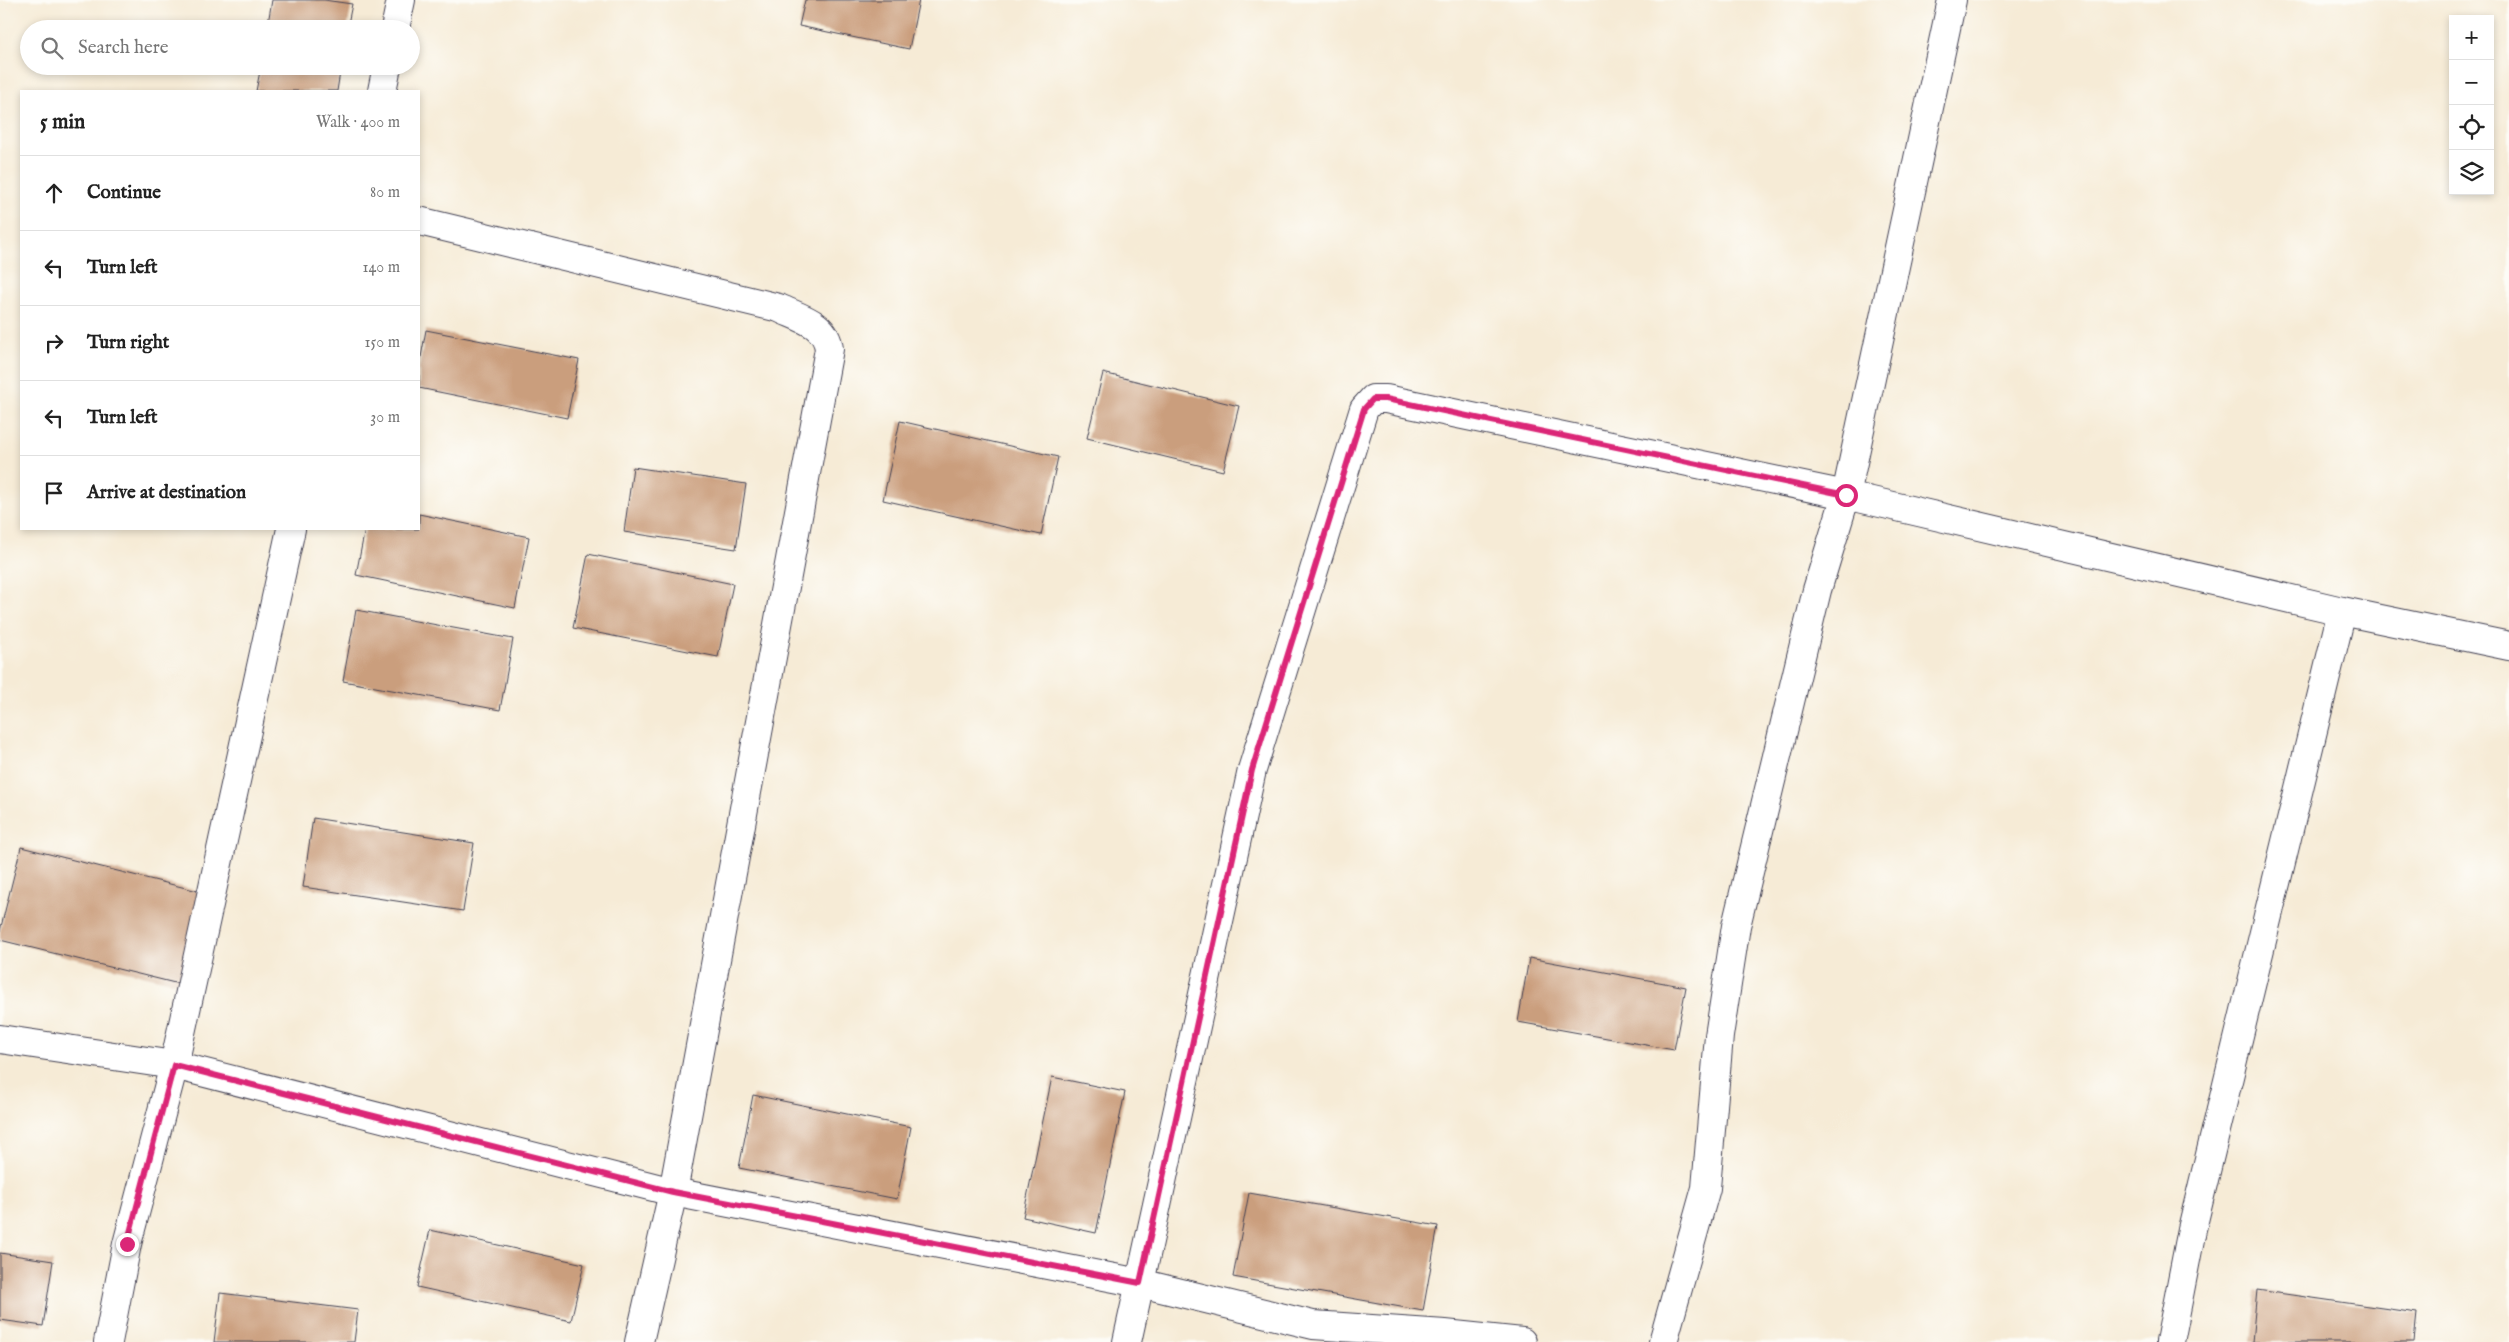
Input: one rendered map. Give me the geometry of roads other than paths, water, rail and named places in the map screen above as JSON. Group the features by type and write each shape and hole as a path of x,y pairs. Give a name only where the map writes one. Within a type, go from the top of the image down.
{"street":[{"path":"397,20 401,0"},
{"path":"1664,1342 1706,1188 1719,1036 1736,926 1817,590 1846,495 1952,0"},
{"path":"382,90 385,75"},
{"path":"420,221 779,308 821,328 828,338 829,349 673,1192 639,1342"},
{"path":"1127,1342 1252,770 1364,409 1373,399 1386,399 1846,495 2342,611 2509,646"},
{"path":"108,1342 127,1244 174,1065 291,530"},
{"path":"2170,1342 2192,1229 2342,611"},
{"path":"0,1039 174,1065 673,1192 1140,1283 1313,1325 1445,1334 1522,1342"}]}
